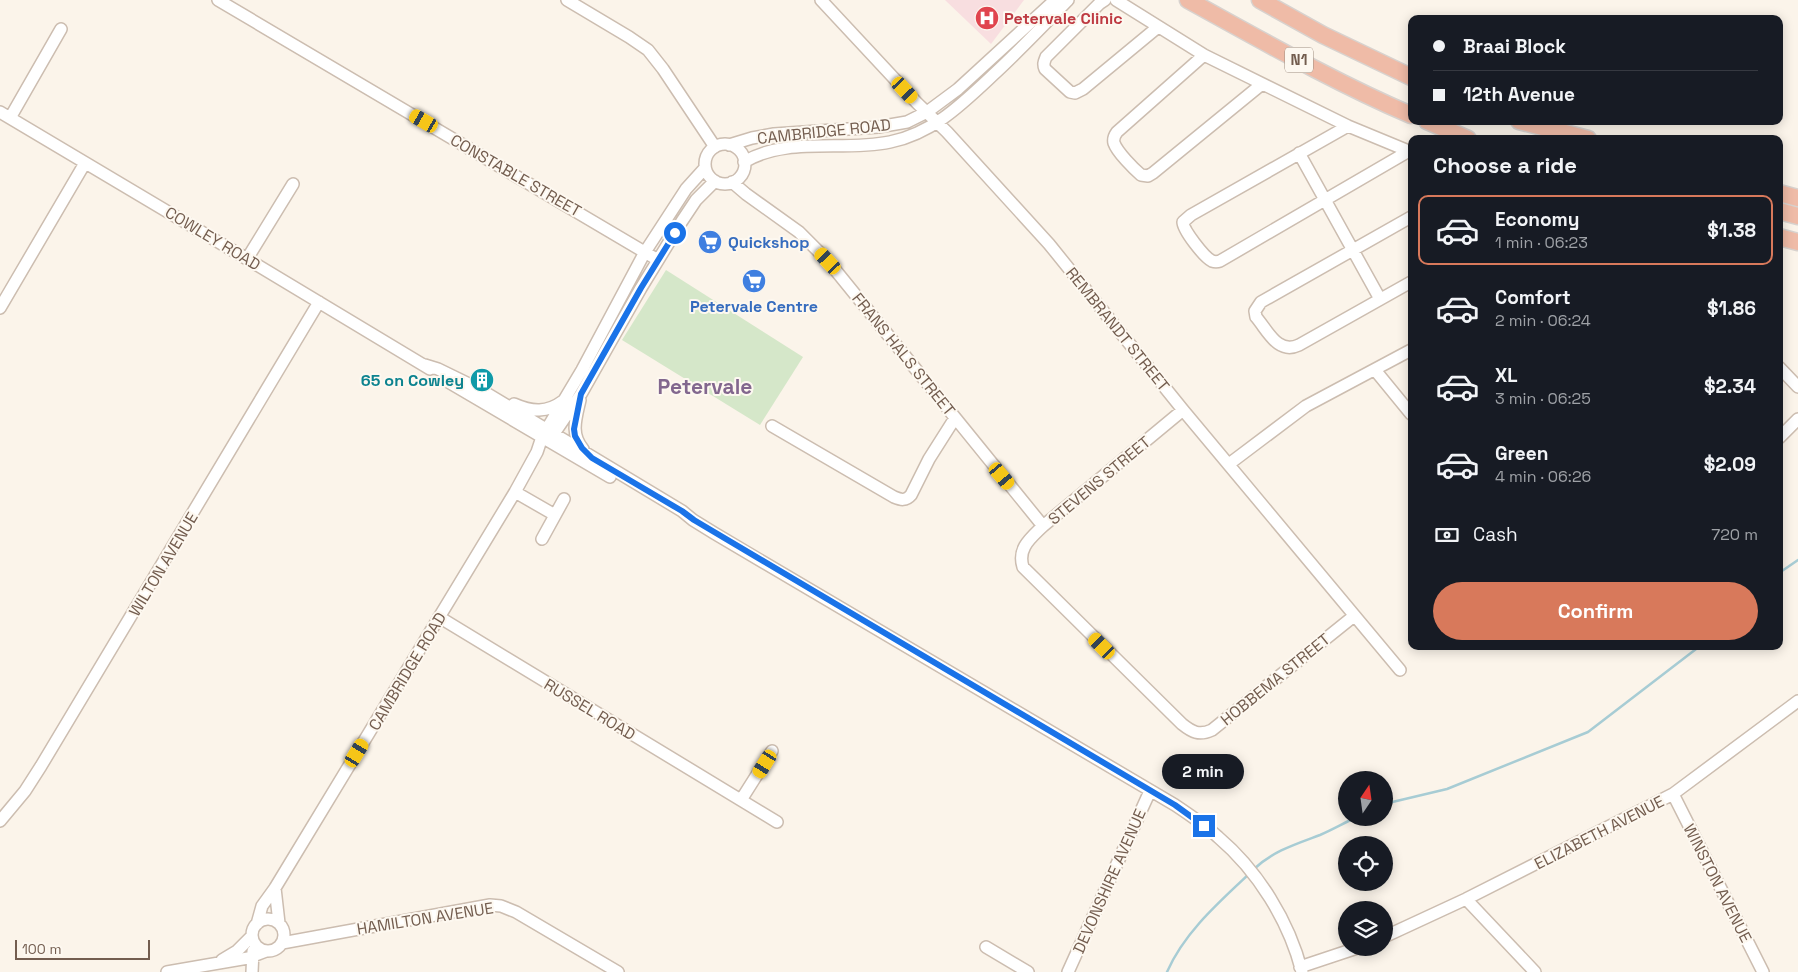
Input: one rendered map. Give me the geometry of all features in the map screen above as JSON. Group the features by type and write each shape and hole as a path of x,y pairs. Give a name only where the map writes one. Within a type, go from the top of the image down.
{"highway":[{"name":"N1","path":"1188,0 1370,96 1408,114"},
{"name":"N1","path":"1260,0 1323,35 1408,75"},
{"path":"1436,125 1459,135"},
{"path":"1524,125 1547,135"},
{"path":"1534,125 1573,135"},
{"path":"1783,193 1798,198"},
{"path":"1783,212 1798,216"},
{"path":"1783,238 1798,242"}],"street":[{"name":"CONSTABLE STREET","path":"218,0 658,260"},
{"path":"567,0 648,50 663,69 715,147"},
{"name":"REMBRANDT STREET","path":"821,0 938,123 1049,244 1183,410 1400,670"},
{"name":"CAMBRIDGE ROAD","path":"729,145 774,134 878,128 895,125 927,112 958,89 1055,0"},
{"name":"CAMBRIDGE ROAD","path":"744,162 754,156 780,149 870,145 889,142 906,138 938,123 964,104 1068,0"},
{"path":"1105,0 1044,61 1045,69 1070,92 1075,93 1083,89 1158,27"},
{"path":"1116,0 1204,55 1348,126 1408,151"},
{"path":"5,115 62,29"},
{"path":"1204,55 1114,135 1117,149 1141,175 1148,176 1153,173 1262,84"},
{"name":"COWLEY ROAD","path":"5,115 247,258 425,365 436,374 592,458 1183,810 1219,837 1245,864 1284,924 1301,969"},
{"path":"1348,126 1191,215 1183,222 1184,229 1211,260 1220,261 1408,153"},
{"path":"729,145 740,151 744,162 744,170 736,180 723,184 710,177 705,168 706,156 715,147 729,145"},
{"path":"1299,153 1380,299"},
{"path":"0,308 85,163"},
{"name":"CAMBRIDGE ROAD","path":"548,435 645,252 686,189 705,168"},
{"name":"FRANS HALS STREET","path":"736,180 750,197 799,232 823,255 1043,526"},
{"name":"CAMBRIDGE ROAD","path":"257,924 262,906 275,888 440,617 537,452 548,435 581,394 658,260 696,200 715,181"},
{"path":"247,258 293,184"},
{"path":"1408,219 1261,302 1256,308 1256,316 1279,345 1289,348 1299,345 1408,284"},
{"name":"WILTON AVENUE","path":"0,821 25,791 319,302"},
{"path":"1229,464 1306,406 1408,352"},
{"name":"COWLEY ROAD","path":"425,365 438,369 481,390 548,435 679,516 694,520"},
{"path":"1375,370 1408,410"},
{"path":"1783,371 1798,387"},
{"path":"481,390 519,406 537,411 552,407 565,400"},
{"path":"581,394 575,424 575,436 582,448 592,458"},
{"name":"STEVENS STREET","path":"1183,410 1043,526 1028,542 1021,554 1023,567 1182,724 1193,732"},
{"path":"772,426 894,497 904,500 908,499 911,495 929,459 955,418"},
{"path":"1783,434 1798,419"},
{"path":"515,492 555,516"},
{"path":"542,539 564,499"},
{"name":"HOBBEMA STREET","path":"1193,732 1206,733 1212,730 1354,616"},
{"name":"RUSSEL ROAD","path":"440,617 776,822"},
{"name":"ELIZABETH AVENUE","path":"1393,933 1466,899 1673,794 1798,700"},
{"path":"741,800 772,751"},
{"name":"DEVONSHIRE AVENUE","path":"1068,972 1150,790"},
{"name":"WINSTON AVENUE","path":"1673,794 1763,972"},
{"path":"167,972 252,957 277,949 282,943 284,936 280,925 275,888"},
{"path":"1466,899 1535,972"},
{"name":"HAMILTON AVENUE","path":"282,943 490,905 501,906 516,912 618,972"},
{"path":"251,972 254,927 265,919 274,920 304,939"},
{"path":"252,939 259,949 269,951"},
{"path":"226,961 252,939"},
{"path":"986,947 1028,972"},
{"path":"258,972 261,962 269,951"},
{"path":"1301,969 1338,955"},
{"path":"226,961 244,966 251,972"}],"shaded area":[{"name":"Petervale Clinic","path":"945,0 1024,0 991,44"}],"green space":[{"path":"666,270 803,357 760,425 622,340"}],"waterway":[{"path":"1783,570 1798,560"},
{"path":"1393,802 1447,789 1588,732 1695,650"},
{"path":"1254,869 1269,857 1338,826"},
{"path":"1167,972 1192,932 1214,907 1249,874"}],"place":[{"name":"Petervale Clinic","path":"987,18"},
{"name":"Quickshop","path":"710,242"},
{"name":"Petervale Centre","path":"754,281"},
{"name":"65 on Cowley","path":"482,380"}],"district":[{"name":"Petervale","path":"705,387"}],"route":[{"path":"675,233 641,288 581,394 574,429 575,436 582,448 592,458 694,520 991,698 1175,805 1204,826"}]}
